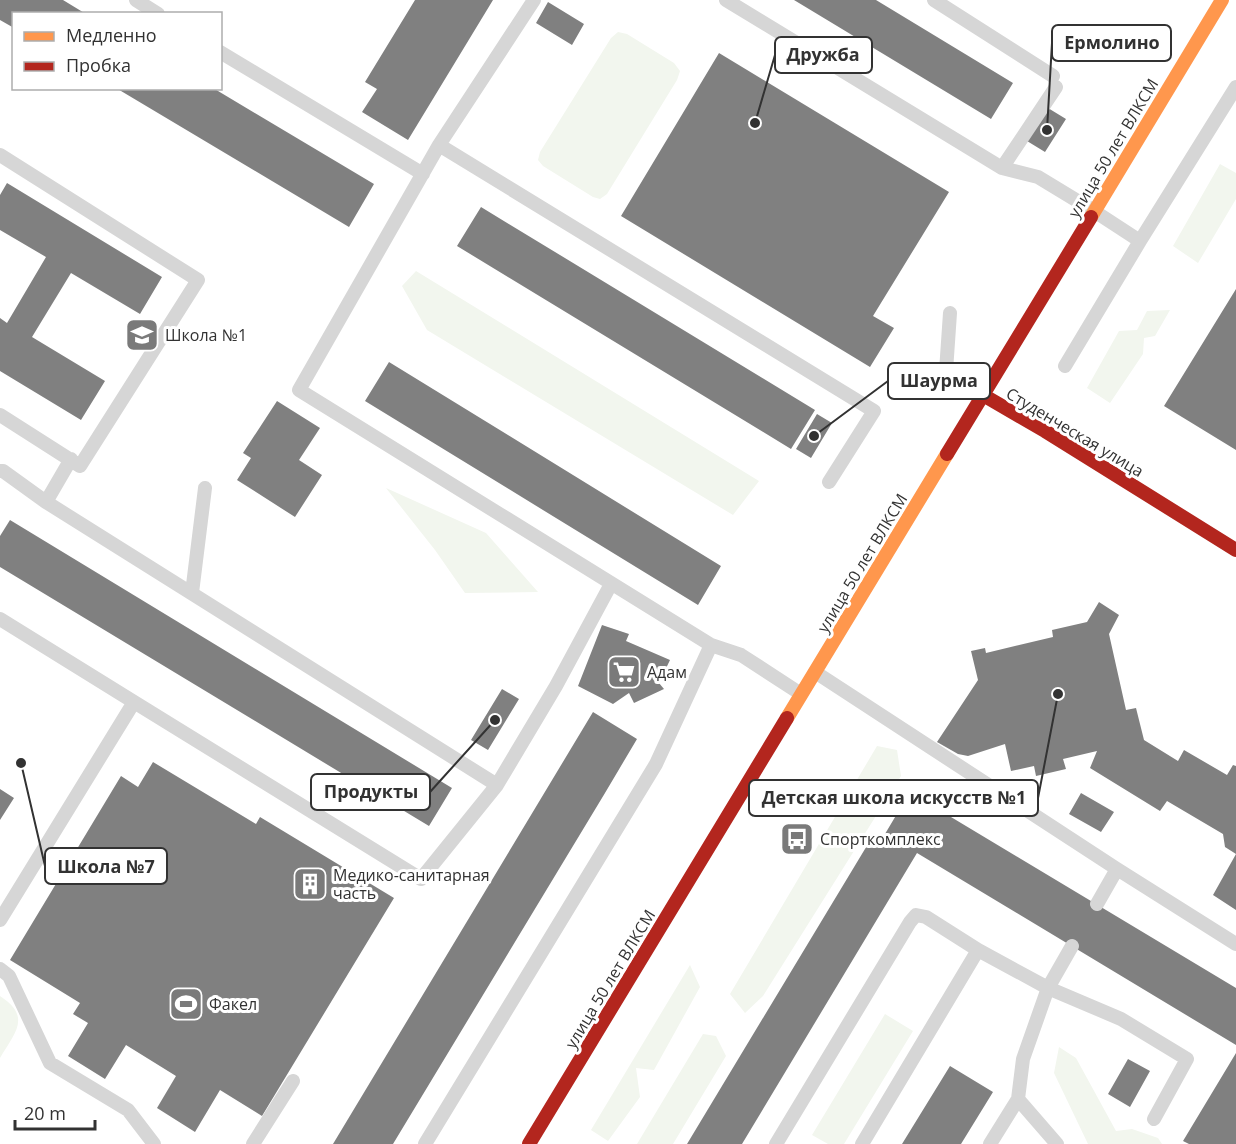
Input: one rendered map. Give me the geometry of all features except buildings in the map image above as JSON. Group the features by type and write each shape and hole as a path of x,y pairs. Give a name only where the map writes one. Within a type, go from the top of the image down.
{"main road":[{"name":"улица 50 лет ВЛКСМ","path":"529,1144 1222,0"},
{"name":"Студенческая улица","path":"983,395 1236,549"}],"lane":[{"path":"136,0 155,12"},
{"path":"534,0 440,145 299,390 711,645 741,655 801,694"},
{"path":"726,0 1002,168 1038,177 1140,241"},
{"path":"934,0 1054,81 1002,168"},
{"path":"222,53 423,174"},
{"path":"1065,366 1236,87"},
{"path":"440,145 874,411 829,482"},
{"path":"0,415 81,466 198,280 1,157"},
{"name":"Студенческая улица","path":"950,313 946,371 983,395"},
{"path":"46,502 71,459"},
{"path":"0,471 497,784"},
{"path":"192,593 206,488"},
{"path":"0,620 421,879 497,784 556,686 611,584"},
{"path":"425,1144 656,764 711,645"},
{"path":"815,672 1236,944"},
{"path":"0,920 134,702"},
{"path":"1097,904 1117,869"},
{"path":"776,1144 916,915 926,917 978,950 1048,988 1121,1020 1187,1059 1154,1119"},
{"path":"990,1144 1018,1099 1023,1059 1048,988 1072,946"},
{"path":"862,1144 978,950"},
{"path":"0,969 9,976 50,1063 128,1110 154,1144"},
{"path":"254,1144 293,1082"},
{"path":"1018,1099 1057,1144"}],"shaded area":[{"path":"618,32 627,34 674,63 680,71 677,80 607,194 600,199 543,166 538,160 540,152 611,38"},
{"path":"1220,164 1236,173 1236,199 1198,263 1173,246"},
{"path":"416,271 759,481 733,515 427,330 402,286"},
{"path":"1170,310 1155,336 1144,338 1143,354 1110,403 1087,388 1119,331 1137,330 1147,311"},
{"path":"386,488 486,533 538,592 465,593 435,550"},
{"path":"877,746 897,750 901,776 763,996 745,1013 730,994"},
{"path":"690,965 700,987 654,1070 636,1068 640,1097 608,1141 591,1130"},
{"path":"0,996 16,1011 18,1025 0,1058"},
{"path":"885,1014 913,1031 844,1144 828,1144 812,1135"},
{"path":"703,1034 716,1036 726,1056 673,1144 637,1144"},
{"path":"1059,1047 1076,1058 1116,1131 1132,1129 1158,1138 1162,1144 1088,1144 1054,1073"}],"traffic: slow":[{"path":"1091,217 1222,0"},
{"path":"787,718 947,454"}],"traffic: jam":[{"path":"947,454 1091,217"},
{"path":"983,395 1236,550"},
{"path":"529,1144 787,718"}],"place":[{"name":"Дружба","path":"755,123"},
{"name":"Ермолино","path":"1047,130"},
{"name":"Школа №1","path":"142,335"},
{"name":"Шаурма","path":"814,436"},
{"name":"Адам","path":"624,672"},
{"name":"Детская школа искусств №1","path":"1058,694"},
{"name":"Продукты","path":"495,720"},
{"name":"Школа №7","path":"21,763"},
{"name":"Спорткомплекс","path":"797,839"},
{"name":"Медико-санитарная часть","path":"310,884"},
{"name":"Факел","path":"186,1004"}]}
